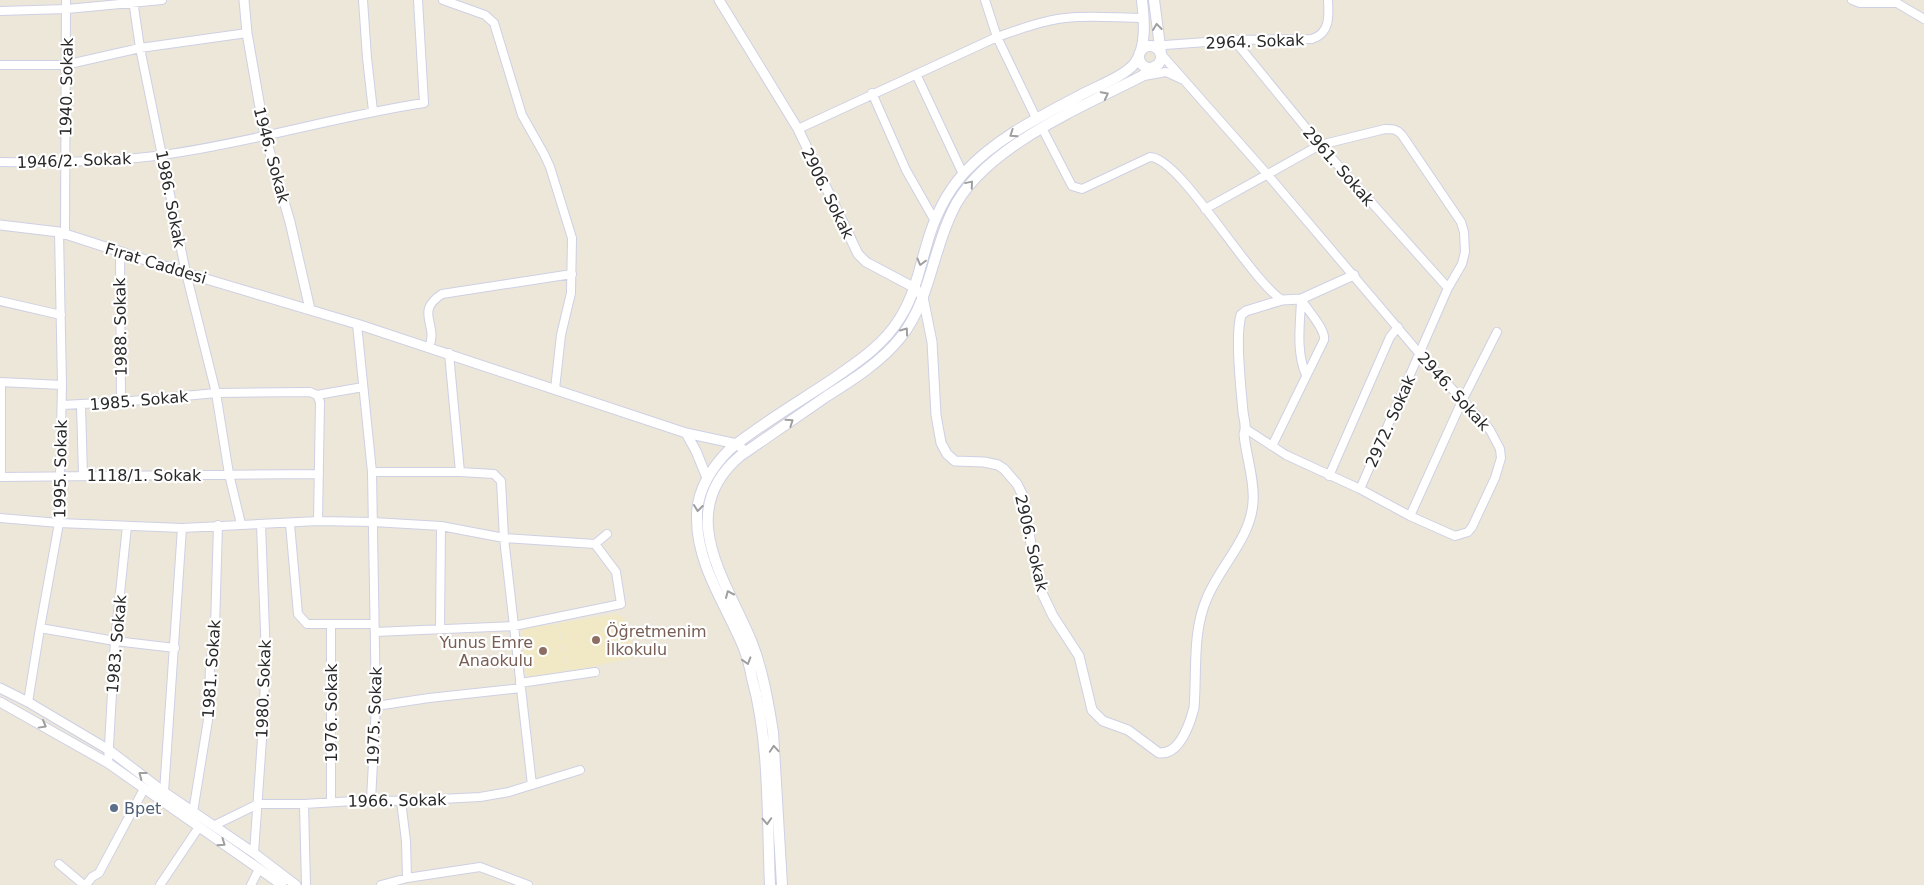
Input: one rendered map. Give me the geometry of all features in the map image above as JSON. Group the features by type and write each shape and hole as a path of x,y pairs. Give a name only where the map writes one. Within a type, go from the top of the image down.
{"main road":[{"path":"1142,0 1144,18 1140,58 1142,63 1148,67 1155,66"},
{"path":"782,885 773,732 767,698 754,648 711,551 707,529 709,507 716,486 728,467 748,451 872,366 901,336 914,318 924,297 944,230 962,195 984,170 1042,128 1142,76 1160,61 1157,48 1154,0"},
{"path":"770,885 763,732 758,700 743,646 709,573 698,536 697,506 707,478 722,457 740,442 864,358 895,325 906,307 914,288 926,244 935,221 948,194 963,174 982,157 1036,118 1121,73 1134,63 1145,48 1157,48"}],"street":[{"path":"38,0 40,10"},
{"path":"0,11 40,10 67,4 162,0"},
{"name":"1946. Sokak","path":"244,0 246,33 265,136 290,222 310,309"},
{"path":"363,0 373,111"},
{"name":"1946/2. Sokak","path":"0,162 65,163 163,155 265,136 373,111 424,103 418,0"},
{"path":"443,0 485,15 495,26 522,115 544,154 569,224 573,246 571,293 561,335 555,389"},
{"name":"2906. Sokak","path":"719,0 798,129 858,254 866,262 914,288 924,297 932,342 939,438 944,451 958,462 984,462 998,465 1018,484 1024,498 1031,546 1042,593 1053,616 1079,656 1092,710 1103,721 1128,730 1159,753 1164,754 1175,748 1185,733 1192,717 1195,700 1196,648 1204,606 1213,584 1246,529 1253,504 1251,474 1244,434 1246,429 1243,411 1241,315 1246,311 1282,300 1301,299 1354,275"},
{"path":"986,0 997,37 1036,118"},
{"name":"2964. Sokak","path":"1157,48 1234,40 1312,39 1328,27 1328,0"},
{"path":"1852,0 1860,3 1898,3 1924,19"},
{"name":"1986. Sokak","path":"134,1 140,48 186,273 216,393 229,474 241,524"},
{"name":"1940. Sokak","path":"62,234 67,4"},
{"path":"798,129 872,93 997,37 1033,24 1066,18 1144,18"},
{"path":"0,65 65,65 140,48 246,33"},
{"name":"2961. Sokak","path":"1234,40 1320,145 1448,288"},
{"name":"2946. Sokak","path":"1157,48 1183,80 1268,174 1292,205 1419,353 1490,430 1496,439 1501,458 1495,478 1472,527 1468,532 1455,536 1286,455 1246,429"},
{"path":"1155,66 1183,80"},
{"path":"1142,76 1166,72"},
{"path":"916,74 963,174"},
{"path":"872,93 906,170 935,221"},
{"path":"1042,128 1074,187 1082,189 1145,158 1155,157 1164,162 1189,188 1261,280 1282,300"},
{"name":"2972. Sokak","path":"1320,145 1385,129 1398,130 1461,222 1464,232 1464,258 1448,288 1360,489"},
{"path":"1205,209 1320,145"},
{"name":"Fırat Caddesi","path":"0,225 62,234 448,353 686,433 740,442"},
{"name":"1995. Sokak","path":"28,702 59,523 62,405 60,315 62,234"},
{"name":"1988. Sokak","path":"120,252 121,402"},
{"path":"429,347 433,338 428,308 433,300 442,294 572,274"},
{"path":"1272,446 1324,340 1325,334 1307,311 1301,299"},
{"path":"1301,299 1300,347 1302,366 1306,375"},
{"path":"0,301 60,315"},
{"name":"1975. Sokak","path":"357,324 372,472 376,706 371,800"},
{"path":"1330,476 1390,337 1398,327"},
{"path":"1410,516 1462,400 1497,332"},
{"path":"448,353 460,472"},
{"path":"0,477 0,382 62,385"},
{"name":"1985. Sokak","path":"62,405 121,402 216,393 310,392 317,395 363,387"},
{"path":"317,395 320,402 318,521"},
{"path":"81,405 82,475"},
{"path":"686,433 696,450 707,478"},
{"path":"740,442 748,451"},
{"path":"372,472 494,474 501,481 504,538 532,785"},
{"name":"1118/1. Sokak","path":"0,477 319,474"},
{"path":"0,518 59,523 182,528 241,524 290,524 318,521 372,522 440,526 504,538 595,544 607,534"},
{"path":"290,524 298,614 307,624 440,629 514,626 621,604 616,572 595,544"},
{"name":"1981. Sokak","path":"193,812 208,720 210,667 215,627 218,525"},
{"name":"1980. Sokak","path":"254,853 266,658 261,525"},
{"name":"1983. Sokak","path":"108,763 115,641 128,526"},
{"path":"440,526 440,629"},
{"path":"164,792 182,528"},
{"name":"1976. Sokak","path":"331,624 331,802"},
{"path":"40,628 115,641 175,648"},
{"path":"376,706 520,686 595,672"},
{"path":"0,688 28,702 109,750 164,792 215,825 296,885"},
{"path":"0,702 108,763 282,885"},
{"name":"1966. Sokak","path":"215,825 258,804 304,804 371,800 401,801 480,797 509,792 580,770"},
{"path":"59,864 85,885 92,877 99,873 144,789"},
{"path":"401,801 408,878"},
{"path":"304,804 306,885"},
{"path":"160,885 199,827"},
{"path":"381,885 408,878 480,867 528,885"},
{"path":"251,885 259,868"}],"shaded area":[{"name":"Öğretmenim İlkokulu","path":"616,614 624,618 636,657 567,672 559,623"},
{"name":"Yunus Emre Anaokulu","path":"558,624 566,672 530,678 526,674 522,630 524,628"}],"place":[{"name":"Öğretmenim İlkokulu","path":"596,640"},
{"name":"Yunus Emre Anaokulu","path":"543,651"},
{"name":"Bpet","path":"114,808"}]}
